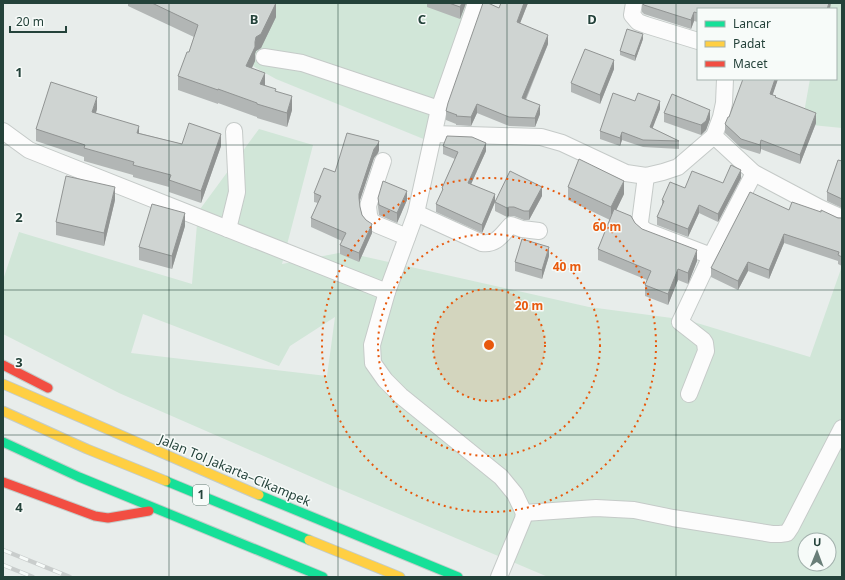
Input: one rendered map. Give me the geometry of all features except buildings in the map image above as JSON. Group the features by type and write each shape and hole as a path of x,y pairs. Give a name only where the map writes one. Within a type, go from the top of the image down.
{"highway":[{"path":"3,366 59,394"},
{"name":"Jalan Tol Jakarta–Cikampek","path":"3,384 255,493 458,577"},
{"name":"1","path":"3,411 87,449 400,577"},
{"path":"122,426 255,493"},
{"name":"1","path":"3,442 78,477 323,577"},
{"path":"3,446 149,511 309,577"},
{"path":"3,482 95,516 108,518 149,511"}],"street":[{"path":"476,3 439,109 416,213 387,292 372,345 373,362 385,380 401,396 501,477 515,494 523,516 498,577"},
{"path":"629,4 632,15 638,22 697,41"},
{"path":"264,57 302,63 439,109"},
{"path":"434,134 541,137 562,143 626,173 646,176 678,167 714,136 724,103 725,80"},
{"path":"3,131 28,150 387,292"},
{"path":"228,229 237,192 234,131"},
{"path":"714,136 754,173 842,218"},
{"path":"383,160 368,206 368,215 371,221 378,225 407,237"},
{"path":"689,394 706,351 706,346 703,340 680,322 711,256 754,173"},
{"path":"646,176 640,222 641,227 646,231 711,256"},
{"path":"416,213 482,243 488,244 495,241 511,225 522,229 539,231"},
{"path":"523,516 596,508 634,510 772,534 787,533 842,428"}],"green space":[{"path":"140,3 475,3 426,140 276,79"},
{"path":"824,3 842,3 842,128 802,124 810,80 837,80 837,8 823,8"},
{"path":"259,129 313,145 282,264 344,252 589,307 687,320 810,357 842,266 842,577 548,577 330,485 119,393 3,334 3,280 19,232 192,284 198,212","holes":["143,314 279,366 290,346 335,317 327,376 131,353"]}],"railway":[{"path":"3,550 70,577"},
{"path":"3,565 33,577"}],"traffic: fast":[{"path":"3,442 79,477 323,577"},
{"path":"166,481 309,540"},
{"path":"259,495 458,577"}],"traffic: slow":[{"path":"3,384 259,495"},
{"path":"3,411 87,449 166,481"},
{"path":"309,540 400,577"}],"traffic: jam":[{"path":"3,365 48,388"},
{"path":"3,482 95,516 108,518 149,511"}]}
